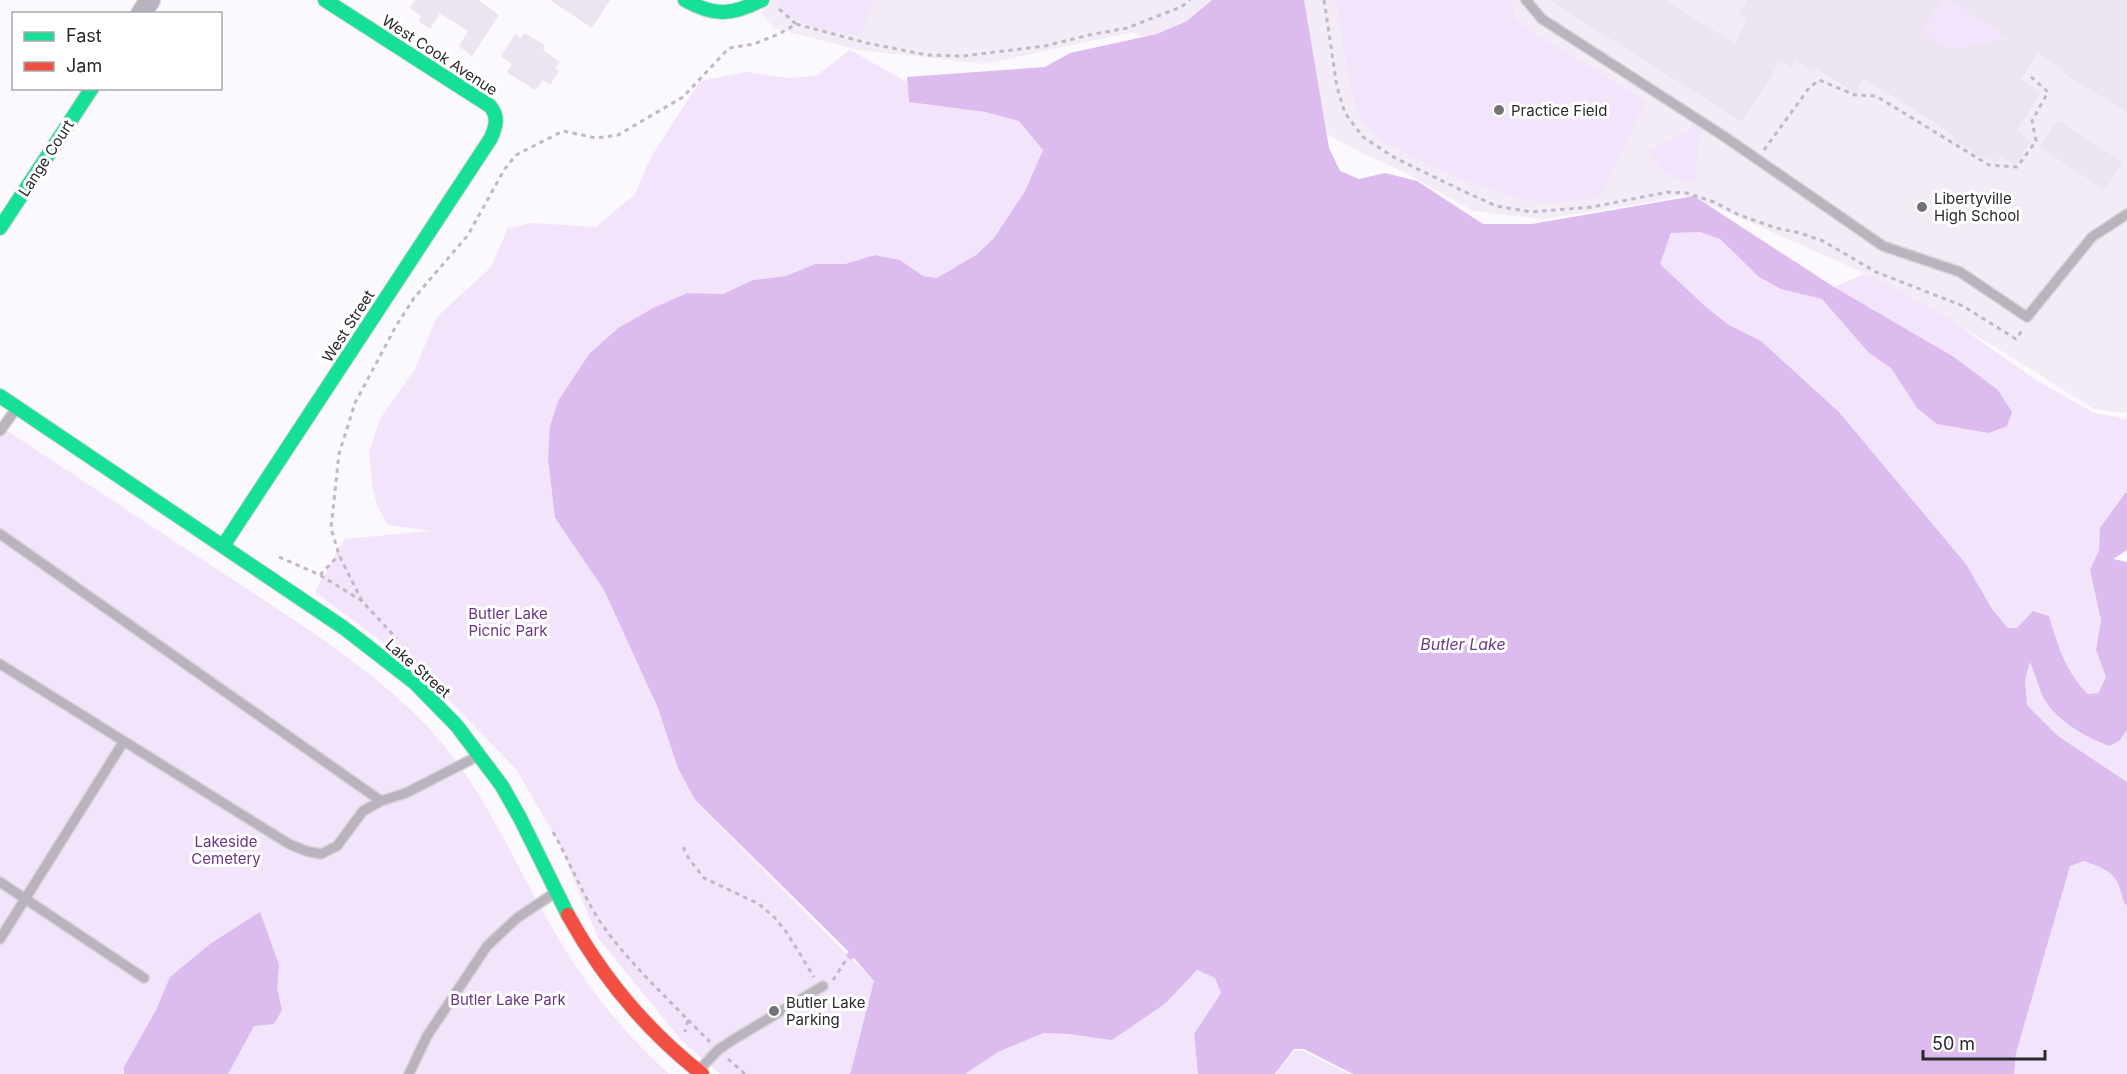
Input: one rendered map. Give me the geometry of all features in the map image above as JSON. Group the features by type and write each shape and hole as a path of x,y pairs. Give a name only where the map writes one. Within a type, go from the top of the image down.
{"street":[{"name":"West Cook Avenue","path":"325,0 490,106 496,113 497,124"},
{"path":"685,0 709,13 728,13 769,3"},
{"name":"Lange Court","path":"0,228 91,90"},
{"name":"West Street","path":"223,546 491,138 497,124"},
{"name":"Lake Street","path":"0,396 361,640 421,689 456,724 514,806 555,893 622,998 658,1039 700,1073"}],"lane":[{"path":"1526,0 1542,19 1758,160 1883,246 1960,272 2027,317 2092,237 2127,214"},
{"path":"0,431 17,407"},
{"path":"0,534 381,801"},
{"path":"0,664 289,844 321,854 337,846 363,811 381,801 406,793 480,755"},
{"path":"0,939 124,741"},
{"path":"0,882 144,978"},
{"path":"409,1074 427,1036 487,946 517,918 555,893"},
{"path":"700,1073 718,1050 823,986"}],"path":[{"path":"769,3 796,24 867,43 927,55 963,56 1046,46 1127,28 1181,7 1190,0"},
{"path":"1324,0 1336,87 1345,113 1363,136 1395,158 1461,190 1496,206 1532,212 1592,207 1668,192 1687,192 1739,215 1823,241 1876,272 1963,306 2016,339 2026,326"},
{"path":"362,602 339,555 331,528 339,453 355,403 396,326 414,298 468,235 504,170 516,155 563,131 596,138 618,135 683,97 729,48 754,44 796,24"},
{"path":"1758,160 1809,88 1819,80 1854,95 1876,96 1989,165 2017,167 2036,141 2032,121 2048,92 2029,75"},
{"path":"320,575 339,555"},
{"path":"683,847 689,860 704,878 759,904 775,918 787,933 796,952 817,982 823,986 834,979 848,957"}],"shaded area":[{"name":"Libertyville High School","path":"771,0 2127,0 2127,413 2094,409 1984,340 1857,270 1709,204 1683,195 1542,219 1473,211 1406,173 1366,155 1132,32 985,64 858,50 774,28 761,13"}],"green space":[{"path":"777,0 874,0 861,36 803,23 786,14"},
{"name":"Practice Field","path":"1336,0 1512,0 1516,19 1531,31 1646,101 1600,197 1548,203 1499,192 1413,157 1369,129 1356,108 1345,59"},
{"path":"1942,0 1950,0 2006,35 2004,39 1955,49 1953,53 1921,32"},
{"name":"Butler Lake Picnic Park","path":"850,50 907,82 909,102 985,112 1019,121 1043,150 1025,191 994,238 976,255 937,278 923,276 900,260 875,255 845,264 815,264 786,276 753,280 723,294 687,293 653,308 618,328 589,354 558,401 548,459 555,518 553,520 556,520 604,590 658,707 694,800 874,981 850,1074 720,1074 681,1040 598,938 558,841 516,769 422,672 315,592 344,539 431,531 388,525 377,506 369,452 380,419 415,369 437,317 491,267 508,228 533,223 596,227 635,194 651,157 700,81 747,72 788,78 816,76"},
{"path":"1692,124 1704,131 1700,138 1694,182 1679,180 1667,174 1649,151 1688,130"},
{"path":"1700,231 1720,239 1759,277 1781,289 1822,299 1869,353 1891,368 1917,408 1998,390 1954,357 1834,287 1864,274 1895,288 1946,317 2036,380 2094,413 2127,419 2127,493 2124,493 2100,528 2099,550 2091,570 2101,620 2096,650 2106,677 2097,693 2088,694 2067,667 2049,616 2033,611 2017,629 2008,628 1992,609 1966,564 1839,412 1761,341 1729,325 1659,264 1672,233"},
{"name":"Lakeside Cemetery","path":"0,426 314,633 365,671 413,712 435,735 469,779 498,827 551,926 590,987 634,1040 669,1074 0,1074"},
{"path":"2030,661 2120,740 2127,730 2127,782 2058,736 2027,705 2025,680"},
{"path":"2084,861 2112,874 2119,885 2124,903 2127,905 2127,1074 2014,1074 2016,1053 2070,866"},
{"path":"1197,970 1215,978 1221,993 1194,1034 1198,1074 965,1074 998,1052 1044,1033 1069,1034 1166,1003"},
{"path":"1295,1050 1303,1051 1349,1074 1276,1074"}],"water":[{"name":"Butler Lake","path":"1212,0 1304,0 1329,148 1340,171 1359,179 1385,173 1417,181 1483,224 1532,224 1694,196 1834,287 1954,357 1998,390 2012,412 2007,426 1989,433 1937,424 1917,408 1891,368 1869,353 1822,299 1781,289 1759,277 1720,239 1700,232 1671,233 1660,264 1729,325 1761,341 1839,412 1966,564 1992,609 2008,628 2017,628 2033,611 2049,616 2059,648 2068,667 2088,694 2098,693 2106,677 2096,650 2101,620 2090,570 2099,550 2100,528 2127,493 2127,550 2113,559 2127,562 2127,730 2120,740 2110,746 2091,738 2064,721 2049,705 2043,697 2030,662 2025,680 2027,705 2058,736 2127,782 2127,905 2124,903 2119,885 2112,874 2084,861 2070,866 2016,1053 2014,1074 1353,1074 1304,1049 1294,1049 1275,1074 1198,1074 1194,1034 1221,993 1215,978 1197,970 1166,1003 1112,1040 1044,1033 998,1052 965,1074 850,1074 874,981 854,958 850,960 846,954 849,952 695,800 678,768 658,708 604,590 555,518 548,459 550,427 558,401 589,354 618,328 653,308 687,293 723,294 753,280 786,276 815,264 845,264 875,255 900,260 923,276 937,278 976,255 994,238 1025,191 1043,150 1019,121 985,112 909,102 907,77 1045,67 1070,53 1157,34 1187,21"},
{"path":"260,912 279,965 277,988 282,1010 274,1024 254,1026 228,1074 124,1074 124,1067 156,1010 170,977 210,944"}],"building":[{"path":"415,0 478,0 499,15 472,56 459,46 468,31 440,13 430,29 419,21 421,16 410,8"},
{"path":"550,0 610,0 592,28"},
{"name":"Libertyville High School","path":"1549,0 1666,0 1735,44 1747,20 1739,14 1747,0 1942,0 1921,32 1950,50 2010,38 1950,0 2127,0 2127,113 2038,53 2021,79 2041,92 2017,131 2031,141 2016,165 2000,156 1995,164 1986,157 1985,159 1953,140 1955,137 1946,130 1864,78 1855,93 1816,68 1814,72 1796,60 1791,67 1780,61 1742,122"},
{"path":"524,33 545,45 543,50 560,62 555,68 559,71 550,85 543,80 535,90 507,72 512,64 501,56 515,34 521,38"},
{"path":"2058,120 2123,162 2105,190 2040,147"}],"traffic: fast":[{"path":"223,546 491,138 495,126 496,118 490,106 325,0"},
{"path":"685,0 705,9 724,12 742,9 762,0"},
{"path":"0,228 91,90"},
{"path":"0,396 344,628 415,683 457,726 502,786 568,915"}],"traffic: jam":[{"path":"568,915 595,960 627,1001 662,1039 702,1074"}],"place":[{"name":"Practice Field","path":"1499,110"},
{"name":"Libertyville High School","path":"1922,207"},
{"name":"Butler Lake Parking","path":"774,1011"}],"park label":[{"name":"Butler Lake Park","path":"508,999"}]}
